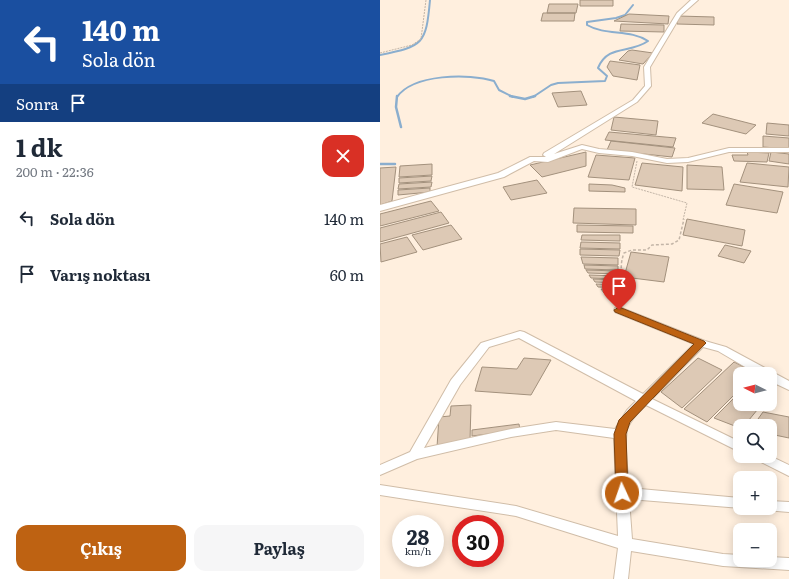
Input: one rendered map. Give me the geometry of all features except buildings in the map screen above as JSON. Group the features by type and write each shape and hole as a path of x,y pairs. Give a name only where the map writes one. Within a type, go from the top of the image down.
{"street":[{"path":"545,160 546,155 635,101 648,86 647,67 656,56 673,20 680,12 695,0"},
{"path":"380,208 501,175 533,159 545,160 582,147 674,161 688,160 729,150 789,150"},
{"path":"619,310 701,343 722,349 754,367"},
{"path":"414,454 455,383 485,345 520,334 645,400 733,444"},
{"path":"621,579 625,544 620,434 625,420 701,343"},
{"path":"777,380 789,386"},
{"path":"380,470 414,454 510,433 556,426 620,434"},
{"path":"773,463 789,471"},
{"path":"380,490 516,511 625,544 723,560 789,564"},
{"path":"622,493 733,502"},
{"path":"777,506 789,507"}],"path":[{"path":"380,53 412,45 421,39 426,0"},
{"path":"619,310 624,296 619,272 624,253 632,250 647,250 652,245 672,244 679,240 687,203 637,190 632,187 638,156"}],"waterway":[{"path":"380,55 414,46 420,41 427,26 430,0"},
{"path":"534,96 551,85 558,83 605,81 607,76 598,68 602,60 613,52 641,45 648,41 634,35 594,28 587,25 587,22 616,18 625,15 633,5"},
{"path":"397,97 405,89 415,84 442,77 457,76 483,78 494,81 499,90 512,96"},
{"path":"397,96 396,107 401,127"},
{"path":"512,96 525,99 534,96"},
{"path":"380,164 395,164"}],"route":[{"path":"619,310 701,343 631,413 621,427 620,451 622,493"}]}
